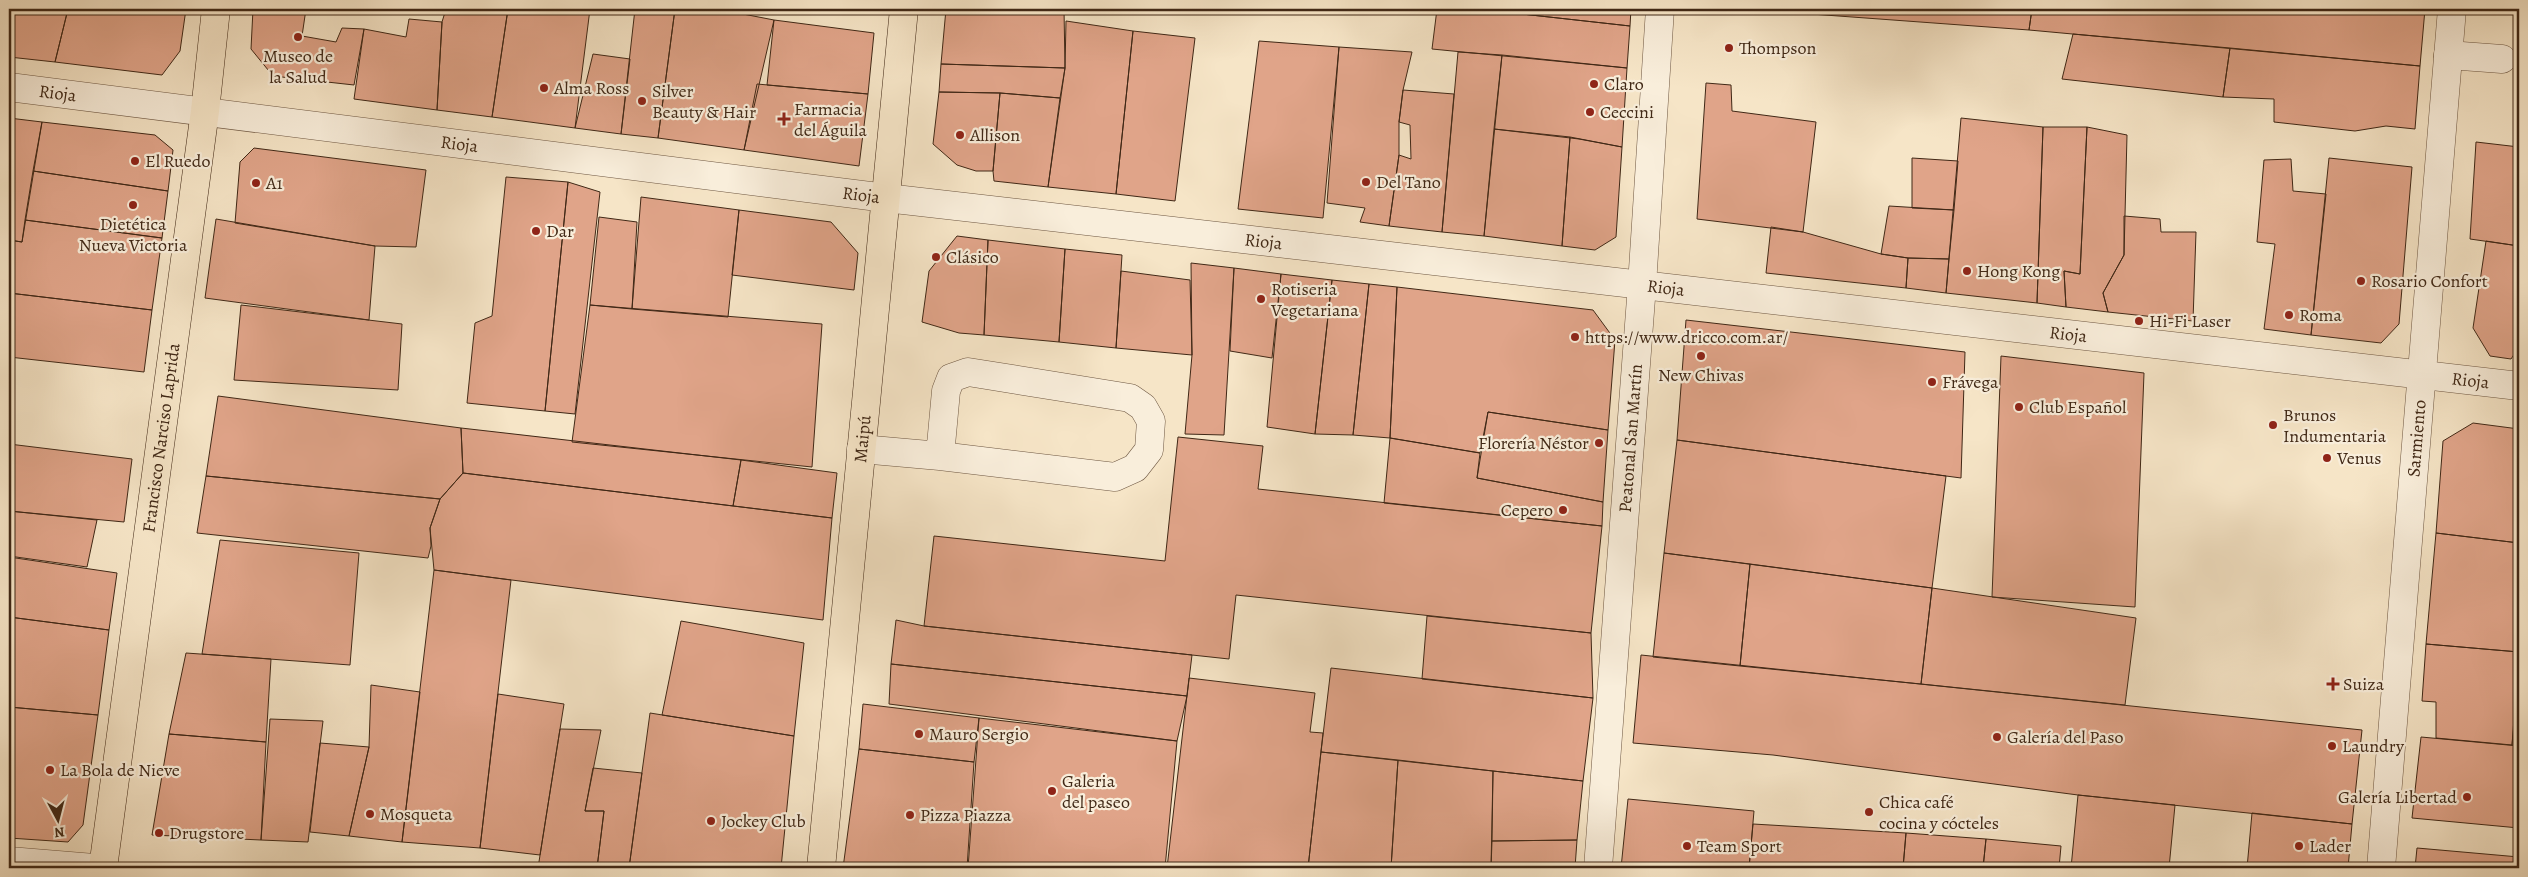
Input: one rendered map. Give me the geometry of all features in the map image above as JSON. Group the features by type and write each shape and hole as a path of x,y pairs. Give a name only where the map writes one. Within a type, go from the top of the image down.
{"main road":[{"name":"Francisco Narciso Laprida","path":"103,868 205,111 216,9"},
{"name":"Maipú","path":"822,868 904,9"}],"street":[{"name":"Peatonal San Martín","path":"1598,868 1642,285 1660,9"},
{"name":"Sarmiento","path":"2380,868 2452,9"},
{"path":"2448,55 2502,59"},
{"name":"Rioja","path":"9,87 886,198 2519,386"},
{"path":"861,449 940,456 1115,477 1135,468 1149,450 1151,421 1143,407 1130,398 968,372 951,378 946,391 940,456"},
{"path":"9,861 94,868"}],"building":[{"path":"9,9 68,9 55,62 9,57"},
{"path":"68,9 186,9 180,51 162,75 55,62"},
{"path":"253,9 306,9 302,36 336,42 342,28 364,29 354,85 273,76 251,49"},
{"path":"446,9 508,9 492,117 437,110 442,22"},
{"path":"508,9 590,9 575,128 492,117"},
{"path":"635,9 675,9 658,138 621,134"},
{"path":"675,9 717,9 774,20 744,150 658,138"},
{"path":"946,9 1064,9 1065,68 941,64"},
{"path":"1437,9 1477,9 1630,26 1627,68 1432,49"},
{"path":"1477,9 1631,9 1630,26"},
{"path":"1766,9 1784,9 1784,12"},
{"path":"1784,9 2032,9 2029,30 1784,12"},
{"path":"2032,9 2425,9 2420,66 2029,30"},
{"path":"409,19 442,22 437,110 354,99 364,29 406,37"},
{"path":"774,20 874,33 868,94 767,85"},
{"path":"1066,21 1133,31 1116,194 1048,187 1065,68"},
{"path":"1133,31 1195,38 1175,201 1116,194"},
{"path":"2073,34 2230,48 2223,97 2062,79"},
{"path":"1259,41 1339,47 1323,218 1238,209"},
{"path":"1339,47 1412,52 1403,90 1399,122 1399,155 1389,226 1360,222 1365,208 1327,203"},
{"path":"2230,48 2420,66 2415,129 2386,126 2355,131 2274,122 2274,99 2223,97"},
{"path":"1458,52 1502,55 1484,236 1442,232"},
{"path":"593,54 630,59 621,134 575,128"},
{"path":"1502,55 1627,68 1622,147 1579,139 1494,129"},
{"path":"941,64 1065,68 1060,98 1000,93 939,92"},
{"path":"1706,83 1731,85 1732,111 1816,122 1803,232 1697,219"},
{"path":"757,84 868,94 859,166 744,150"},
{"path":"1403,90 1454,94 1442,232 1389,226 1399,155 1411,159 1410,125 1399,122"},
{"path":"939,92 1000,93 993,171 976,171 957,165 933,144"},
{"path":"1000,93 1060,98 1048,187 994,181 993,171"},
{"path":"9,118 42,122 22,242 9,240"},
{"path":"1961,118 2043,127 2037,303 1946,293"},
{"path":"42,122 155,135 173,150 168,191 33,171"},
{"path":"2043,127 2087,127 2080,274 2064,271 2066,307 2037,303"},
{"path":"2087,127 2127,135 2124,255 2103,293 2108,312 2066,307 2064,271 2080,274"},
{"path":"1494,129 1570,137 1562,246 1484,236"},
{"path":"1570,137 1622,147 1616,237 1595,250 1562,246"},
{"path":"2476,142 2519,147 2519,246 2470,239"},
{"path":"254,148 426,170 416,247 375,246 235,223 240,162"},
{"path":"1912,158 1958,161 1954,210 1912,208"},
{"path":"2329,158 2412,167 2399,324 2381,343 2311,335"},
{"path":"2291,159 2293,191 2326,194 2311,335 2264,329 2275,244 2257,242 2264,160"},
{"path":"33,171 168,191 162,238 25,220"},
{"path":"506,177 568,182 545,411 467,403 475,323 492,316"},
{"path":"568,182 600,192 575,414 545,411"},
{"path":"641,197 739,210 728,317 632,309"},
{"path":"1889,206 1954,210 1949,259 1908,258 1881,254"},
{"path":"739,210 831,222 858,253 854,290 732,275"},
{"path":"2124,216 2160,219 2161,232 2196,232 2193,321 2108,312 2103,293 2124,255"},
{"path":"599,217 637,222 632,309 590,305"},
{"path":"216,219 375,246 369,320 205,298"},
{"path":"25,220 162,238 152,310 9,293 9,240 22,242"},
{"path":"1771,227 1803,232 1881,254 1908,258 1906,288 1766,273"},
{"path":"957,236 988,240 984,335 959,333 922,322 929,271"},
{"path":"988,240 1065,249 1059,342 984,335"},
{"path":"2486,241 2519,246 2519,347 2511,359 2490,356 2473,328"},
{"path":"1065,249 1122,255 1116,348 1059,342"},
{"path":"1908,258 1949,259 1946,293 1906,288"},
{"path":"1191,263 1234,268 1224,435 1185,434 1192,355"},
{"path":"1234,268 1281,274 1272,358 1230,351"},
{"path":"1121,271 1190,280 1192,355 1116,348"},
{"path":"1281,274 1332,280 1315,434 1267,427"},
{"path":"1332,280 1369,284 1353,435 1315,434"},
{"path":"1369,284 1397,287 1390,438 1353,435"},
{"path":"1397,287 1593,310 1615,340 1608,430 1488,412 1480,453 1390,438"},
{"path":"9,293 152,310 144,372 9,357"},
{"path":"241,305 402,324 398,390 234,380"},
{"path":"590,305 822,324 812,467 572,442"},
{"path":"1686,320 1965,352 1961,478 1677,440"},
{"path":"2001,356 2144,373 2135,607 1992,597"},
{"path":"218,396 461,428 463,473 440,499 206,476"},
{"path":"1488,412 1608,430 1603,502 1477,478"},
{"path":"2473,423 2519,429 2519,543 2436,533 2443,441"},
{"path":"461,428 741,460 733,506 463,473"},
{"path":"1178,437 1263,446 1258,489 1602,526 1591,633 1236,595 1229,659 924,626 934,536 1165,561"},
{"path":"1390,438 1480,453 1477,478 1603,502 1602,526 1384,503"},
{"path":"1677,440 1946,476 1932,588 1664,553"},
{"path":"9,444 132,459 124,522 9,511"},
{"path":"741,460 837,473 832,518 733,506"},
{"path":"463,473 832,518 823,620 434,570 430,528 440,499"},
{"path":"206,476 440,499 430,528 431,546 428,558 197,533"},
{"path":"9,511 97,520 87,567 9,556"},
{"path":"2436,533 2519,543 2519,652 2426,644"},
{"path":"220,540 359,553 350,665 202,654"},
{"path":"1664,553 1750,564 1740,666 1653,657"},
{"path":"9,557 117,573 109,630 9,617"},
{"path":"1750,564 1932,588 1921,684 1740,666"},
{"path":"434,570 511,580 480,848 402,842"},
{"path":"1932,588 2136,618 2125,705 1921,684"},
{"path":"1427,616 1591,633 1593,698 1422,679"},
{"path":"9,617 109,630 98,715 9,707"},
{"path":"896,620 924,626 1192,655 1187,696 891,664"},
{"path":"681,621 804,643 794,736 662,715"},
{"path":"2426,644 2519,652 2512,745 2436,738 2436,702 2422,701"},
{"path":"186,653 271,659 266,742 169,734"},
{"name":"Galería del Paso","path":"1641,655 2362,730 2352,824 2078,795 1773,755 1633,743"},
{"path":"891,664 1187,696 1177,741 889,704"},
{"path":"1331,668 1593,698 1583,781 1321,752"},
{"path":"2519,674 2519,746 2512,745"},
{"path":"1189,678 1315,693 1310,732 1323,733 1308,868 1167,868"},
{"path":"371,685 420,692 402,842 349,836 369,747"},
{"path":"498,694 564,704 540,855 480,848"},
{"name":"Mauro Sergio","path":"863,704 979,718 974,762 859,749"},
{"name":"La Bola de Nieve","path":"9,707 98,715 83,825 68,842 9,838"},
{"name":"Jockey Club","path":"650,713 794,736 781,868 629,868"},
{"path":"979,718 1177,741 1165,868 968,868"},
{"path":"270,719 323,721 308,842 261,840"},
{"path":"560,729 601,730 585,811 604,811 597,868 538,868"},
{"path":"169,734 266,742 261,840 152,835"},
{"name":"Galería Libertad","path":"2421,737 2519,746 2519,828 2412,818"},
{"path":"320,743 369,747 349,836 310,832"},
{"name":"Pizza Piazza","path":"859,749 974,762 967,868 843,868"},
{"path":"1321,752 1398,760 1391,868 1308,868"},
{"path":"1398,760 1493,771 1491,868 1391,868"},
{"path":"593,768 642,773 629,868 597,868 604,811 585,811"},
{"path":"1493,771 1583,781 1577,840 1492,841"},
{"path":"2078,795 2175,805 2169,868 2071,868"},
{"name":"Team Sport","path":"1628,799 1754,811 1749,868 1621,868"},
{"name":"Lader","path":"2252,813 2352,824 2348,868 2247,868"},
{"path":"1753,824 1906,833 1903,868 1749,868"},
{"path":"1906,833 1986,839 1983,868 1903,868"},
{"path":"1986,839 2061,846 2059,868 1983,868"},
{"path":"1577,840 1575,868 1491,868 1492,841"},
{"path":"2417,848 2519,857 2519,868 2415,868"}],"place":[{"name":"Museo de la Salud","path":"298,37"},
{"name":"Thompson","path":"1729,48"},
{"name":"Claro","path":"1594,84"},
{"name":"Alma Ross","path":"544,88"},
{"name":"Silver Beauty & Hair","path":"642,101"},
{"name":"Ceccini","path":"1590,112"},
{"name":"Farmacia del Águila","path":"784,119"},
{"name":"Allison","path":"960,135"},
{"name":"El Ruedo","path":"135,161"},
{"name":"Del Tano","path":"1366,182"},
{"name":"A1","path":"256,183"},
{"name":"Dietética Nueva Victoria","path":"133,205"},
{"name":"Dar","path":"536,231"},
{"name":"Clásico","path":"936,257"},
{"name":"Hong Kong","path":"1967,271"},
{"name":"Rosario Confort","path":"2361,281"},
{"name":"Rotiseria Vegetariana","path":"1261,299"},
{"name":"Roma","path":"2289,315"},
{"name":"Hi-Fi Laser","path":"2139,321"},
{"name":"https://www.dricco.com.ar/","path":"1575,337"},
{"name":"New Chivas","path":"1701,356"},
{"name":"Frávega","path":"1932,382"},
{"name":"Club Español","path":"2019,407"},
{"name":"Brunos Indumentaria","path":"2273,425"},
{"name":"Florería Néstor","path":"1599,443"},
{"name":"Venus","path":"2327,458"},
{"name":"Cepero","path":"1563,510"},
{"name":"Suiza","path":"2333,684"},
{"name":"Mauro Sergio","path":"919,734"},
{"name":"Galería del Paso","path":"1997,737"},
{"name":"Laundry","path":"2332,746"},
{"name":"La Bola de Nieve","path":"50,770"},
{"name":"Galeria del paseo","path":"1052,791"},
{"name":"Galería Libertad","path":"2467,797"},
{"name":"Chica café cocina y cócteles","path":"1869,812"},
{"name":"Mosqueta","path":"370,814"},
{"name":"Pizza Piazza","path":"910,815"},
{"name":"Jockey Club","path":"711,821"},
{"name":"Drugstore","path":"159,833"},
{"name":"Team Sport","path":"1687,846"},
{"name":"Lader","path":"2299,846"}]}
